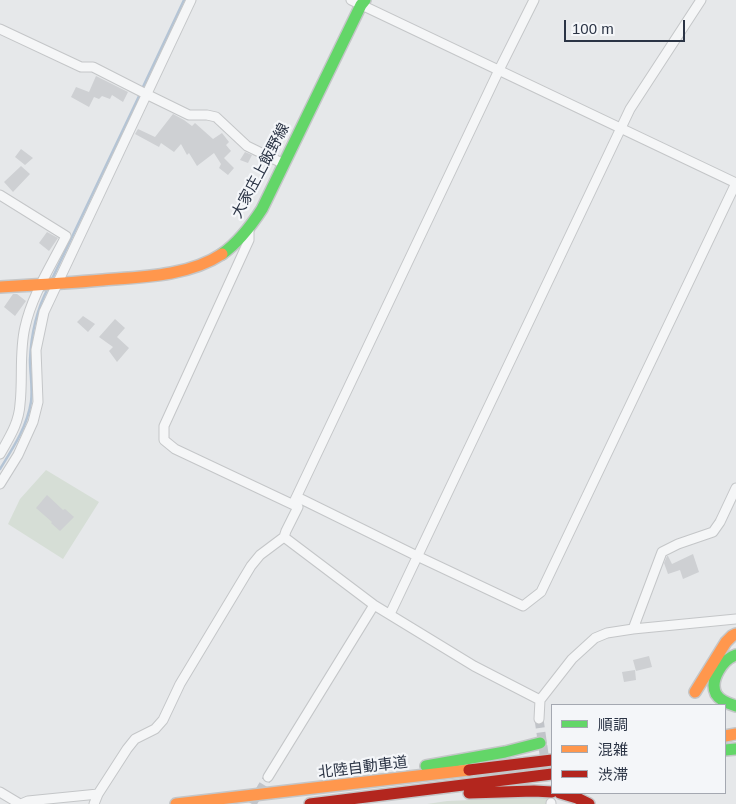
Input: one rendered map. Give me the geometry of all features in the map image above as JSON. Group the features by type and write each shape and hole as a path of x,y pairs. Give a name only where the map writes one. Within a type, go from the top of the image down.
{"main road":[{"name":"大家庄上飯野線","path":"0,287 111,280 175,272 193,268 213,260 223,253 241,238 262,208 359,2"},
{"path":"691,689 703,678 726,642 736,634"},
{"path":"736,655 726,660 715,677 713,684 717,696 723,701 736,706"},
{"path":"274,794 475,758 540,743"},
{"name":"北陸自動車道","path":"176,804 551,760"},
{"name":"北陸自動車道","path":"310,804 551,774"},
{"path":"330,804 449,794 534,791 552,800"},
{"path":"564,794 578,798 589,804"}],"street":[{"path":"0,454 13,432 20,406 25,328 48,284 77,242 191,0"},
{"path":"295,501 534,0"},
{"path":"390,614 620,128 630,109 701,0"},
{"path":"249,228 249,240 164,426 164,440 175,449 417,556 523,606 542,592 736,183 359,2"},
{"path":"0,29 81,67 93,67 189,115 207,115 216,118 247,146 284,164"},
{"path":"0,195 77,242"},
{"path":"0,484 18,455 33,422 38,402 36,350 48,284 66,236"},
{"path":"633,629 662,552 678,544 713,532 720,522 736,488"},
{"path":"94,804 98,794 135,739 155,729 163,720 180,684 251,566 260,555 284,537 298,507 295,501"},
{"path":"284,537 374,604 474,666 540,700"},
{"path":"268,776 374,604"},
{"path":"539,719 540,700 572,659 594,638 607,633 633,629 736,619"},
{"path":"0,792 20,804 28,801 98,794"}],"shaded area":[{"path":"46,470 99,502 63,559 8,524 20,499"},
{"path":"547,797 548,804 427,804 447,801"}],"building":[{"path":"96,76 128,92 123,102 112,95 110,99 102,96 99,99 94,97 89,107 71,97 76,87 89,92"},
{"path":"173,114 192,126 195,123 213,139 222,133 229,142 226,145 231,151 224,158 234,168 228,175 219,168 221,164 214,153 197,166 189,153 187,155 181,144 174,152 161,143 159,147 135,134 138,129 155,137"},
{"path":"21,149 33,158 25,165 15,157"},
{"path":"245,152 252,155 248,163 240,160"},
{"path":"21,166 30,174 13,192 4,182"},
{"path":"47,232 58,238 49,251 39,243"},
{"path":"13,294 17,294 26,301 15,316 4,307"},
{"path":"83,316 95,324 88,332 77,322"},
{"path":"115,319 125,328 117,337 129,348 117,362 109,351 113,347 99,337"},
{"path":"47,495 63,510 65,509 74,517 60,531 36,508"},
{"path":"693,554 699,572 683,579 680,570 668,574 664,563 667,556 672,564"},
{"path":"649,656 652,667 636,671 633,660"},
{"path":"635,670 636,680 624,682 622,672"}],"waterway":[{"path":"142,89 184,0"},
{"path":"51,281 140,94"},
{"path":"0,469 19,437 29,411 32,397 30,360 32,342 35,323 48,288"}],"tunnel":[{"path":"539,719 550,796"},
{"path":"252,804 268,777"}],"traffic: fast":[{"path":"222,254 254,222 262,209 365,0"},
{"path":"736,655 722,665 714,683 716,694 720,699 736,706"},
{"path":"426,766 505,752 540,743"},
{"path":"726,750 736,749"}],"traffic: slow":[{"path":"0,287 165,274 195,267 222,254"},
{"path":"695,692 726,642 736,634"},
{"path":"726,736 736,734"},
{"path":"176,804 469,770"}],"traffic: jam":[{"path":"469,770 551,760"},
{"path":"310,804 551,774"},
{"path":"469,793 551,792"},
{"path":"563,794 589,804"}]}
